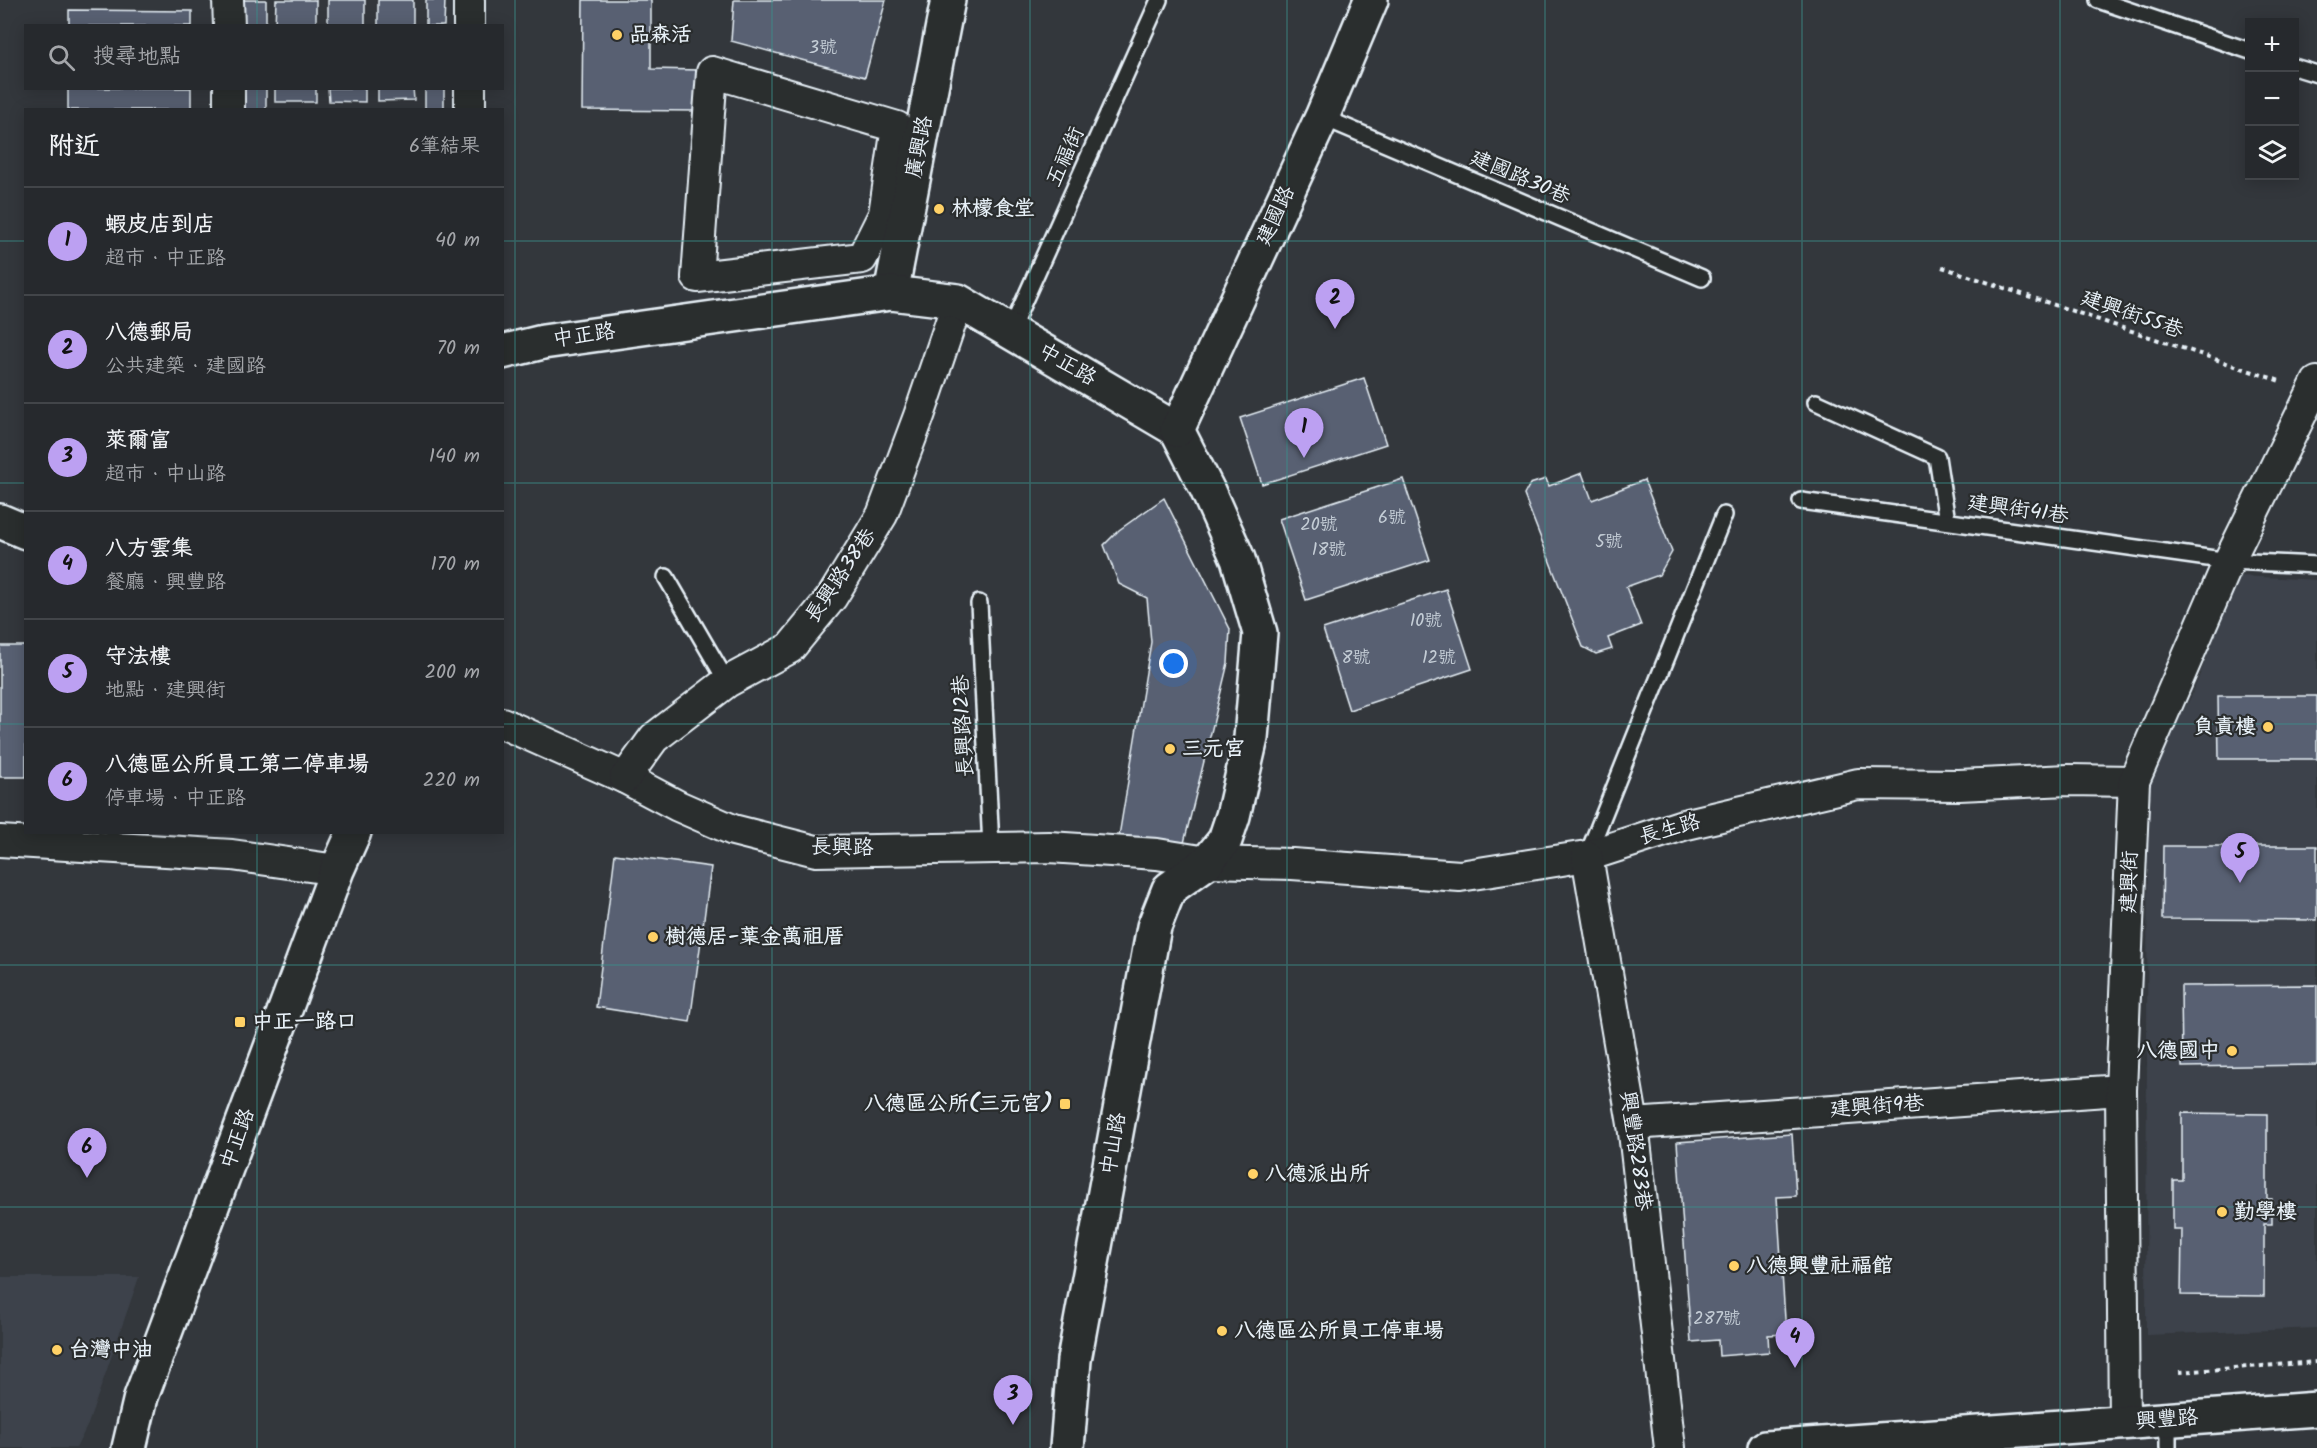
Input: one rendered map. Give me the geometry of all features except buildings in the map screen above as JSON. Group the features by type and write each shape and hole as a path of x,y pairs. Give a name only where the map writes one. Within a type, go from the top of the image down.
{"street":[{"path":"228,0 229,24"},
{"path":"451,0 451,24"},
{"path":"469,0 469,24"},
{"name":"廣興路","path":"891,293 948,0"},
{"name":"建國路","path":"1177,430 1322,117 1367,1"},
{"path":"712,72 897,127 884,214 862,258 698,277 712,72"},
{"path":"229,90 229,108"},
{"path":"450,108 451,90"},
{"path":"470,90 470,108"},
{"name":"中正路","path":"504,352 543,342 891,293 958,301 1177,430"},
{"name":"長興路38巷","path":"625,778 654,738 727,682 790,648 831,597 882,515 958,301"},
{"name":"建興街","path":"2124,1422 2121,1090 2134,781 2229,561 2315,387"},
{"path":"1177,430 1207,489 1238,559 1260,633 1251,738 1233,816 1225,840 1207,862"},
{"path":"0,521 24,531"},
{"name":"長興路","path":"504,724 733,830 816,851 1061,848 1157,854 1207,862"},
{"name":"長生路","path":"1207,862 1292,864 1460,876 1587,856 1683,825 1858,784 1959,785 2068,780 2134,781"},
{"name":"中正路","path":"129,1448 141,1397 337,870 353,834"},
{"path":"0,841 232,855 337,870"},
{"name":"興豐路283巷","path":"1587,856 1633,1124 1670,1448"},
{"name":"中山路","path":"1067,1448 1074,1360 1154,927 1169,889 1207,862"},
{"name":"建興街9巷","path":"1633,1124 2121,1090"},
{"name":"興豐路","path":"1765,1448 1970,1441 2124,1422 2168,1434 2317,1409"}],"lane":[{"name":"五福街","path":"1010,332 1160,0"},
{"path":"2098,0 2245,49"},
{"path":"2299,68 2317,74"},
{"name":"建國路30巷","path":"1322,117 1702,278"},
{"path":"1816,402 1936,457 1947,521"},
{"name":"建興街41巷","path":"1801,501 2229,561 2317,565"},
{"path":"1587,856 1724,515"},
{"path":"666,577 727,682"},
{"name":"長興路12巷","path":"978,603 992,848"}],"path":[{"name":"建興街55巷","path":"1942,267 2315,387"},
{"path":"2179,1372 2317,1362"}],"shaded area":[{"name":"八德國中","path":"2239,576 2317,580 2317,1328 2146,1335 2148,774 2191,697"},
{"name":"台灣中油","path":"0,1277 139,1277 88,1424 76,1448 0,1448"}],"place":[{"name":"品森活","path":"617,35"},
{"name":"林檬食堂","path":"939,209"},
{"name":"八德郵局","path":"1335,329"},
{"name":"蝦皮店到店","path":"1304,458"},
{"name":"負責樓","path":"2268,727"},
{"name":"三元宮","path":"1170,749"},
{"name":"守法樓","path":"2240,883"},
{"name":"樹德居-葉金萬祖厝","path":"653,937"},
{"name":"中正一路口","path":"240,1022"},
{"name":"八德國中","path":"2232,1051"},
{"name":"八德區公所(三元宮)","path":"1065,1104"},
{"name":"八德派出所","path":"1253,1174"},
{"name":"八德區公所員工第二停車場","path":"87,1178"},
{"name":"勤學樓","path":"2222,1212"},
{"name":"八德興豐社福館","path":"1734,1266"},
{"name":"八德區公所員工停車場","path":"1222,1331"},
{"name":"台灣中油","path":"57,1350"},
{"name":"八方雲集","path":"1795,1368"},
{"name":"萊爾富","path":"1013,1425"}]}
